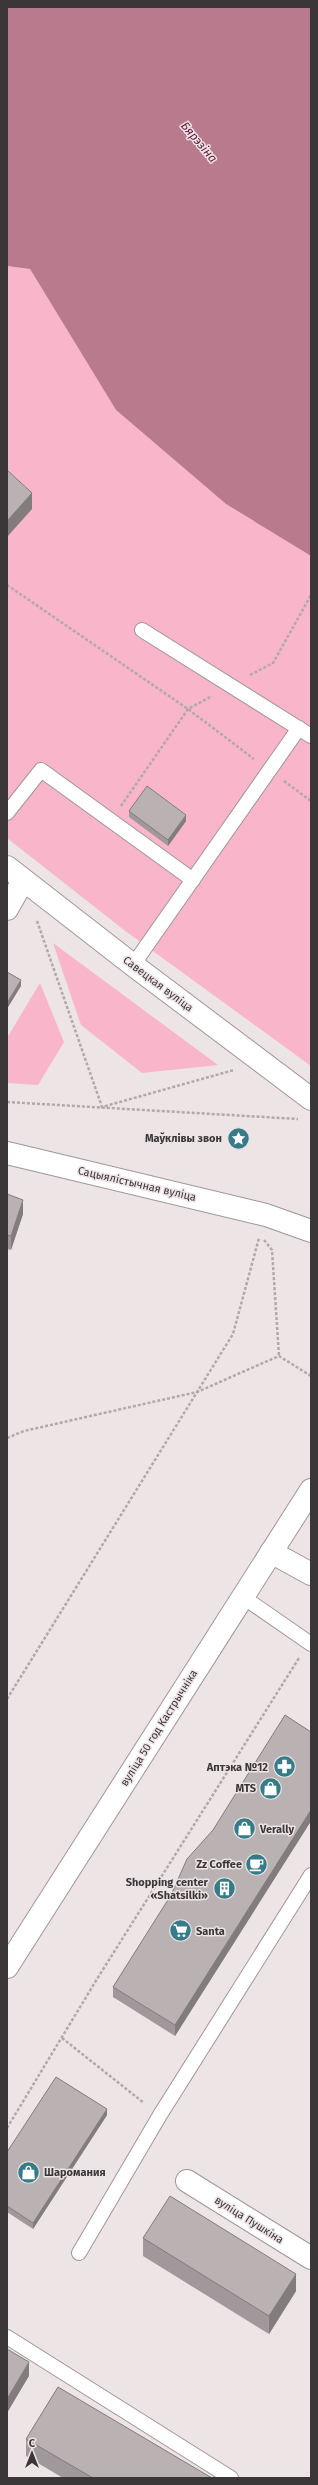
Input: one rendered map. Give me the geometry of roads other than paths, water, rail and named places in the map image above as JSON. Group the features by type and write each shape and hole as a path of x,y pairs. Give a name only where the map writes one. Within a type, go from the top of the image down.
{"street":[{"path":"7,909 15,874"},
{"name":"Савецкая вуліца","path":"15,874 311,1099"},
{"name":"Сацыялістычная вуліца","path":"7,1153 266,1215 311,1231"},
{"name":"Сацыялістычная вуліца","path":"266,1215 311,1218"},
{"name":"вуліца 50 год Кастрычніка","path":"7,1967 311,1490"},
{"path":"271,1552 311,1574"},
{"name":"вуліца Пушкіна","path":"187,2182 311,2258"}],"lane":[{"path":"142,630 311,736"},
{"path":"133,965 299,728"},
{"path":"7,813 41,770 193,880"},
{"path":"243,1597 310,1643"},
{"path":"79,2253 160,2115 311,1875"},
{"path":"7,2337 231,2478"}],"water":[{"name":"Бярэзіна","path":"7,7 311,7 311,556 226,504 116,410 30,269 7,266"}],"place":[{"name":"Маўклівы звон","path":"238,1138"},
{"name":"Аптэка №12","path":"284,1767"},
{"name":"MTS","path":"271,1788"},
{"name":"Verally","path":"245,1829"},
{"name":"Zz Coffee","path":"257,1864"},
{"name":"Shopping center «Shatsilki»","path":"224,1888"},
{"name":"Santa","path":"180,1931"},
{"name":"Шаромания","path":"28,2172"}]}
